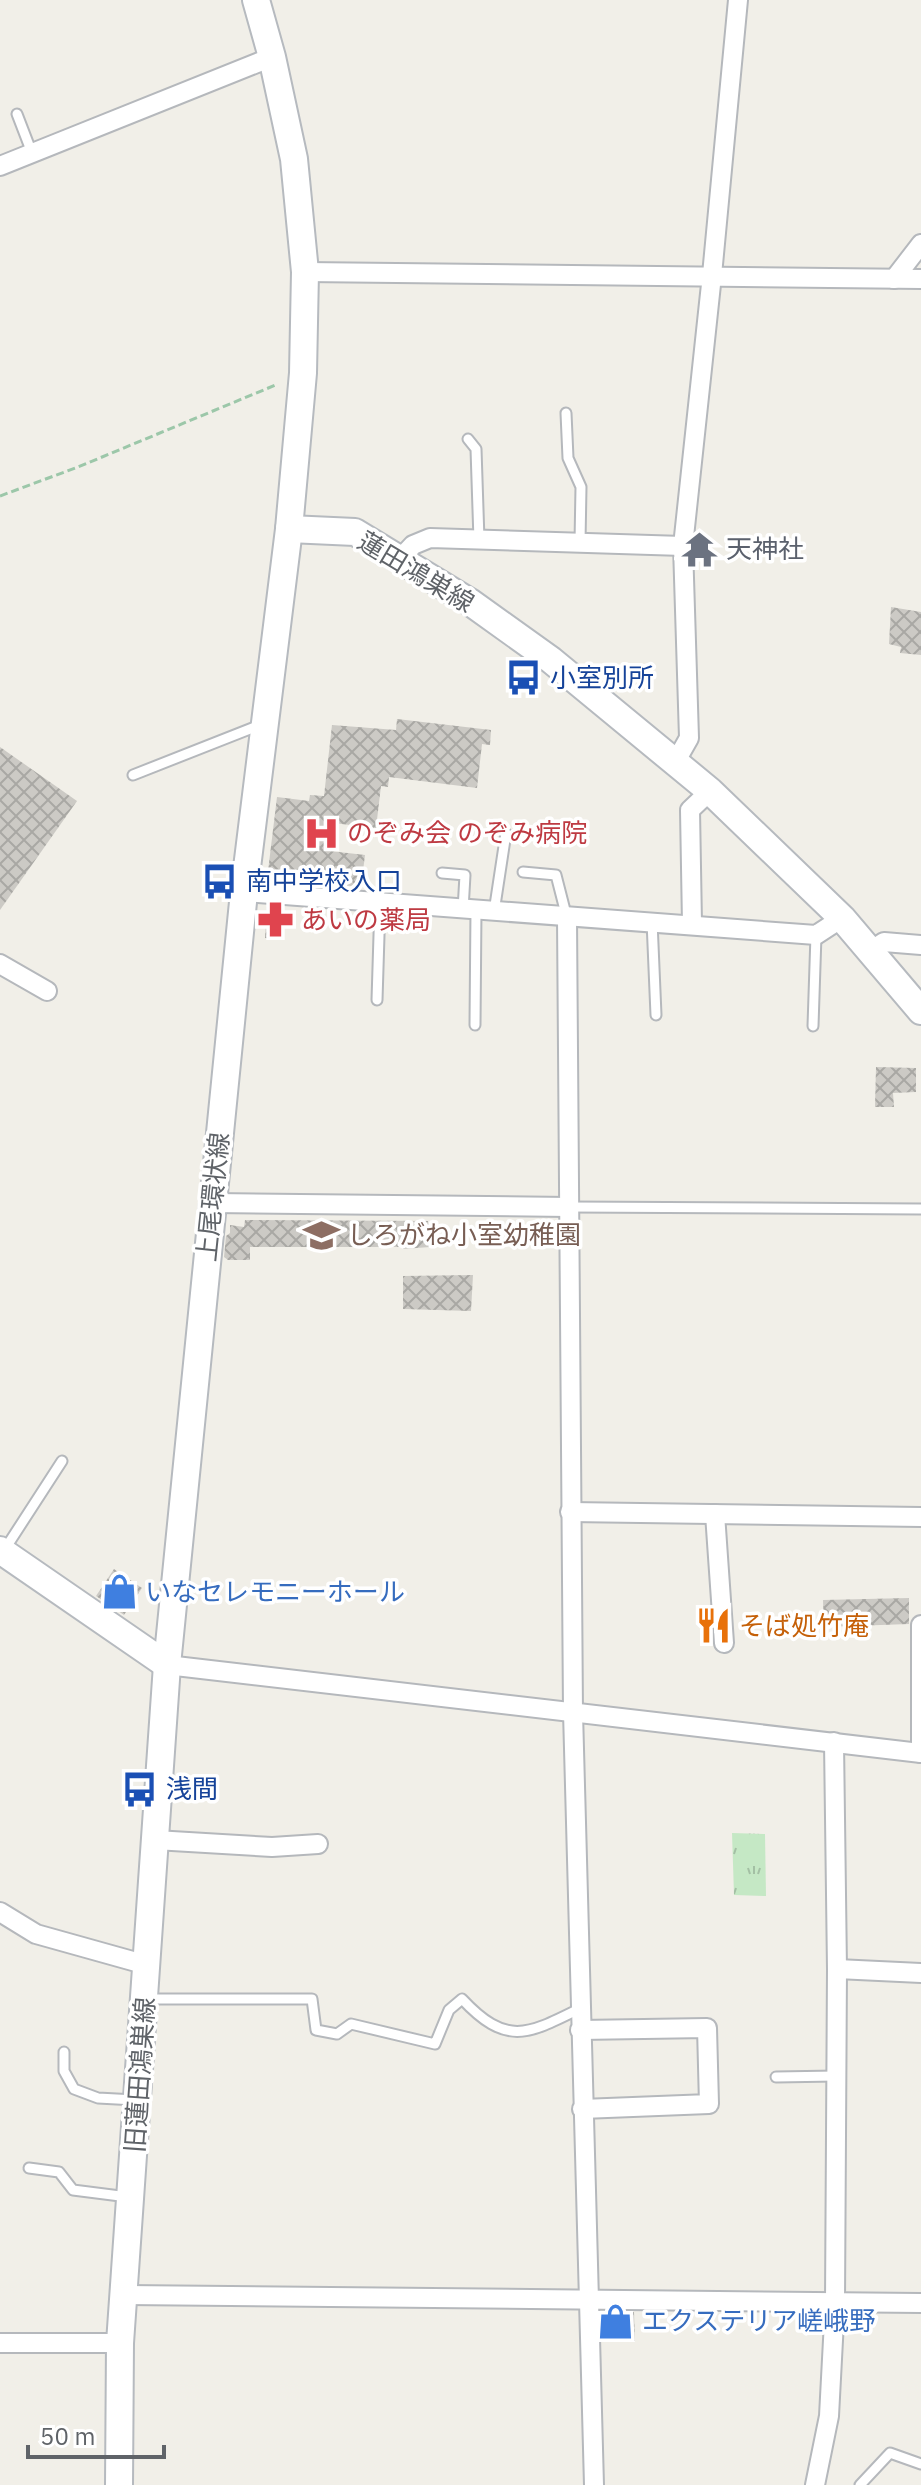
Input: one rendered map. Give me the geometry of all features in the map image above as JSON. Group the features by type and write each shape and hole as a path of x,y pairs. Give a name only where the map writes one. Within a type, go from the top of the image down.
{"main road":[{"path":"256,0 294,159 305,272 303,373 289,529"},
{"name":"蓮田鴻巣線","path":"289,529 355,532 470,602 551,660 710,791 842,918 921,1011"},
{"name":"上尾環状線","path":"167,1665 244,892 289,529"},
{"path":"2,1551 167,1665"},
{"name":"旧蓮田鴻巣線","path":"119,2485 120,2343 167,1665"}],"street":[{"path":"676,761 689,738 683,546 738,0"},
{"path":"0,166 272,57"},
{"path":"894,279 921,244"},
{"path":"305,272 921,279"},
{"path":"399,560 413,545 430,538 683,546"},
{"path":"692,924 690,810 710,791"},
{"path":"244,892 816,935 842,918"},
{"path":"567,918 573,1712 594,2485"},
{"path":"872,950 884,942 921,945"},
{"path":"0,964 47,991"},
{"path":"213,1203 569,1207"},
{"path":"570,1512 921,1517"},
{"path":"715,1514 724,1643"},
{"path":"167,1665 921,1753 921,1625"},
{"path":"815,2485 829,2416 835,2302 837,1969 834,1742"},
{"path":"155,1840 272,1847 318,1844"},
{"path":"0,1912 36,1934 147,1965"},
{"path":"837,1969 921,1973"},
{"path":"580,2030 707,2028 709,2104 582,2109"},
{"path":"125,2295 921,2303"},
{"path":"0,2343 120,2343"}],"lane":[{"path":"17,114 32,153"},
{"path":"566,413 568,458 581,487 580,542"},
{"path":"468,439 476,449 479,540"},
{"path":"133,775 264,723"},
{"path":"475,1025 477,911 506,833"},
{"path":"523,872 556,875 567,918"},
{"path":"442,873 465,875 477,911"},
{"path":"377,1000 380,903"},
{"path":"652,921 656,1015"},
{"path":"813,1026 816,935"},
{"path":"569,1207 921,1209"},
{"path":"2,1551 62,1461"},
{"path":"145,1999 312,1999 316,2030 337,2034 351,2024 435,2044 449,2010 462,1999 479,2017 510,2033 545,2026 579,2009"},
{"path":"64,2052 64,2071 74,2089 98,2098 138,2100"},
{"path":"776,2077 836,2076"},
{"path":"29,2168 59,2172 73,2190 132,2198"},
{"path":"860,2485 890,2453 921,2464"}],"path":[{"path":"0,496 78,467 303,373"}],"green space":[{"path":"732,1833 765,1834 766,1896 734,1895"}],"building":[{"path":"891,607 921,612 921,655 900,653 901,647 889,644"},
{"path":"397,719 491,730 490,745 482,744 477,788 389,777 388,787 381,786 376,828 333,823 330,851 365,855 361,887 294,880 295,874 268,871 277,797 309,801 310,795 324,796 332,725 396,730"},
{"path":"0,747 77,801 0,910"},
{"path":"267,906 284,907 281,940 265,938"},
{"path":"876,1067 916,1068 916,1092 893,1093 894,1107 875,1107"},
{"path":"245,1220 428,1221 430,1247 250,1247 250,1260 228,1260 224,1257 230,1225 244,1227"},
{"path":"473,1275 471,1311 403,1309 403,1276"},
{"path":"114,1569 142,1588 124,1615 96,1596"},
{"path":"909,1598 909,1624 824,1627 823,1600"},
{"path":"603,2312 634,2312 635,2341 622,2341 621,2336 605,2334"}],"place":[{"name":"天神社","path":"700,549"},
{"name":"小室別所","path":"524,678"},
{"name":"のぞみ会 のぞみ病院","path":"321,833"},
{"name":"南中学校入口","path":"220,881"},
{"name":"あいの薬局","path":"275,920"},
{"name":"しろがね小室幼稚園","path":"321,1235"},
{"name":"いなセレモニーホール","path":"119,1592"},
{"name":"そば処竹庵","path":"713,1626"},
{"name":"浅間","path":"140,1789"},
{"name":"エクステリア嵯峨野","path":"616,2321"}]}
